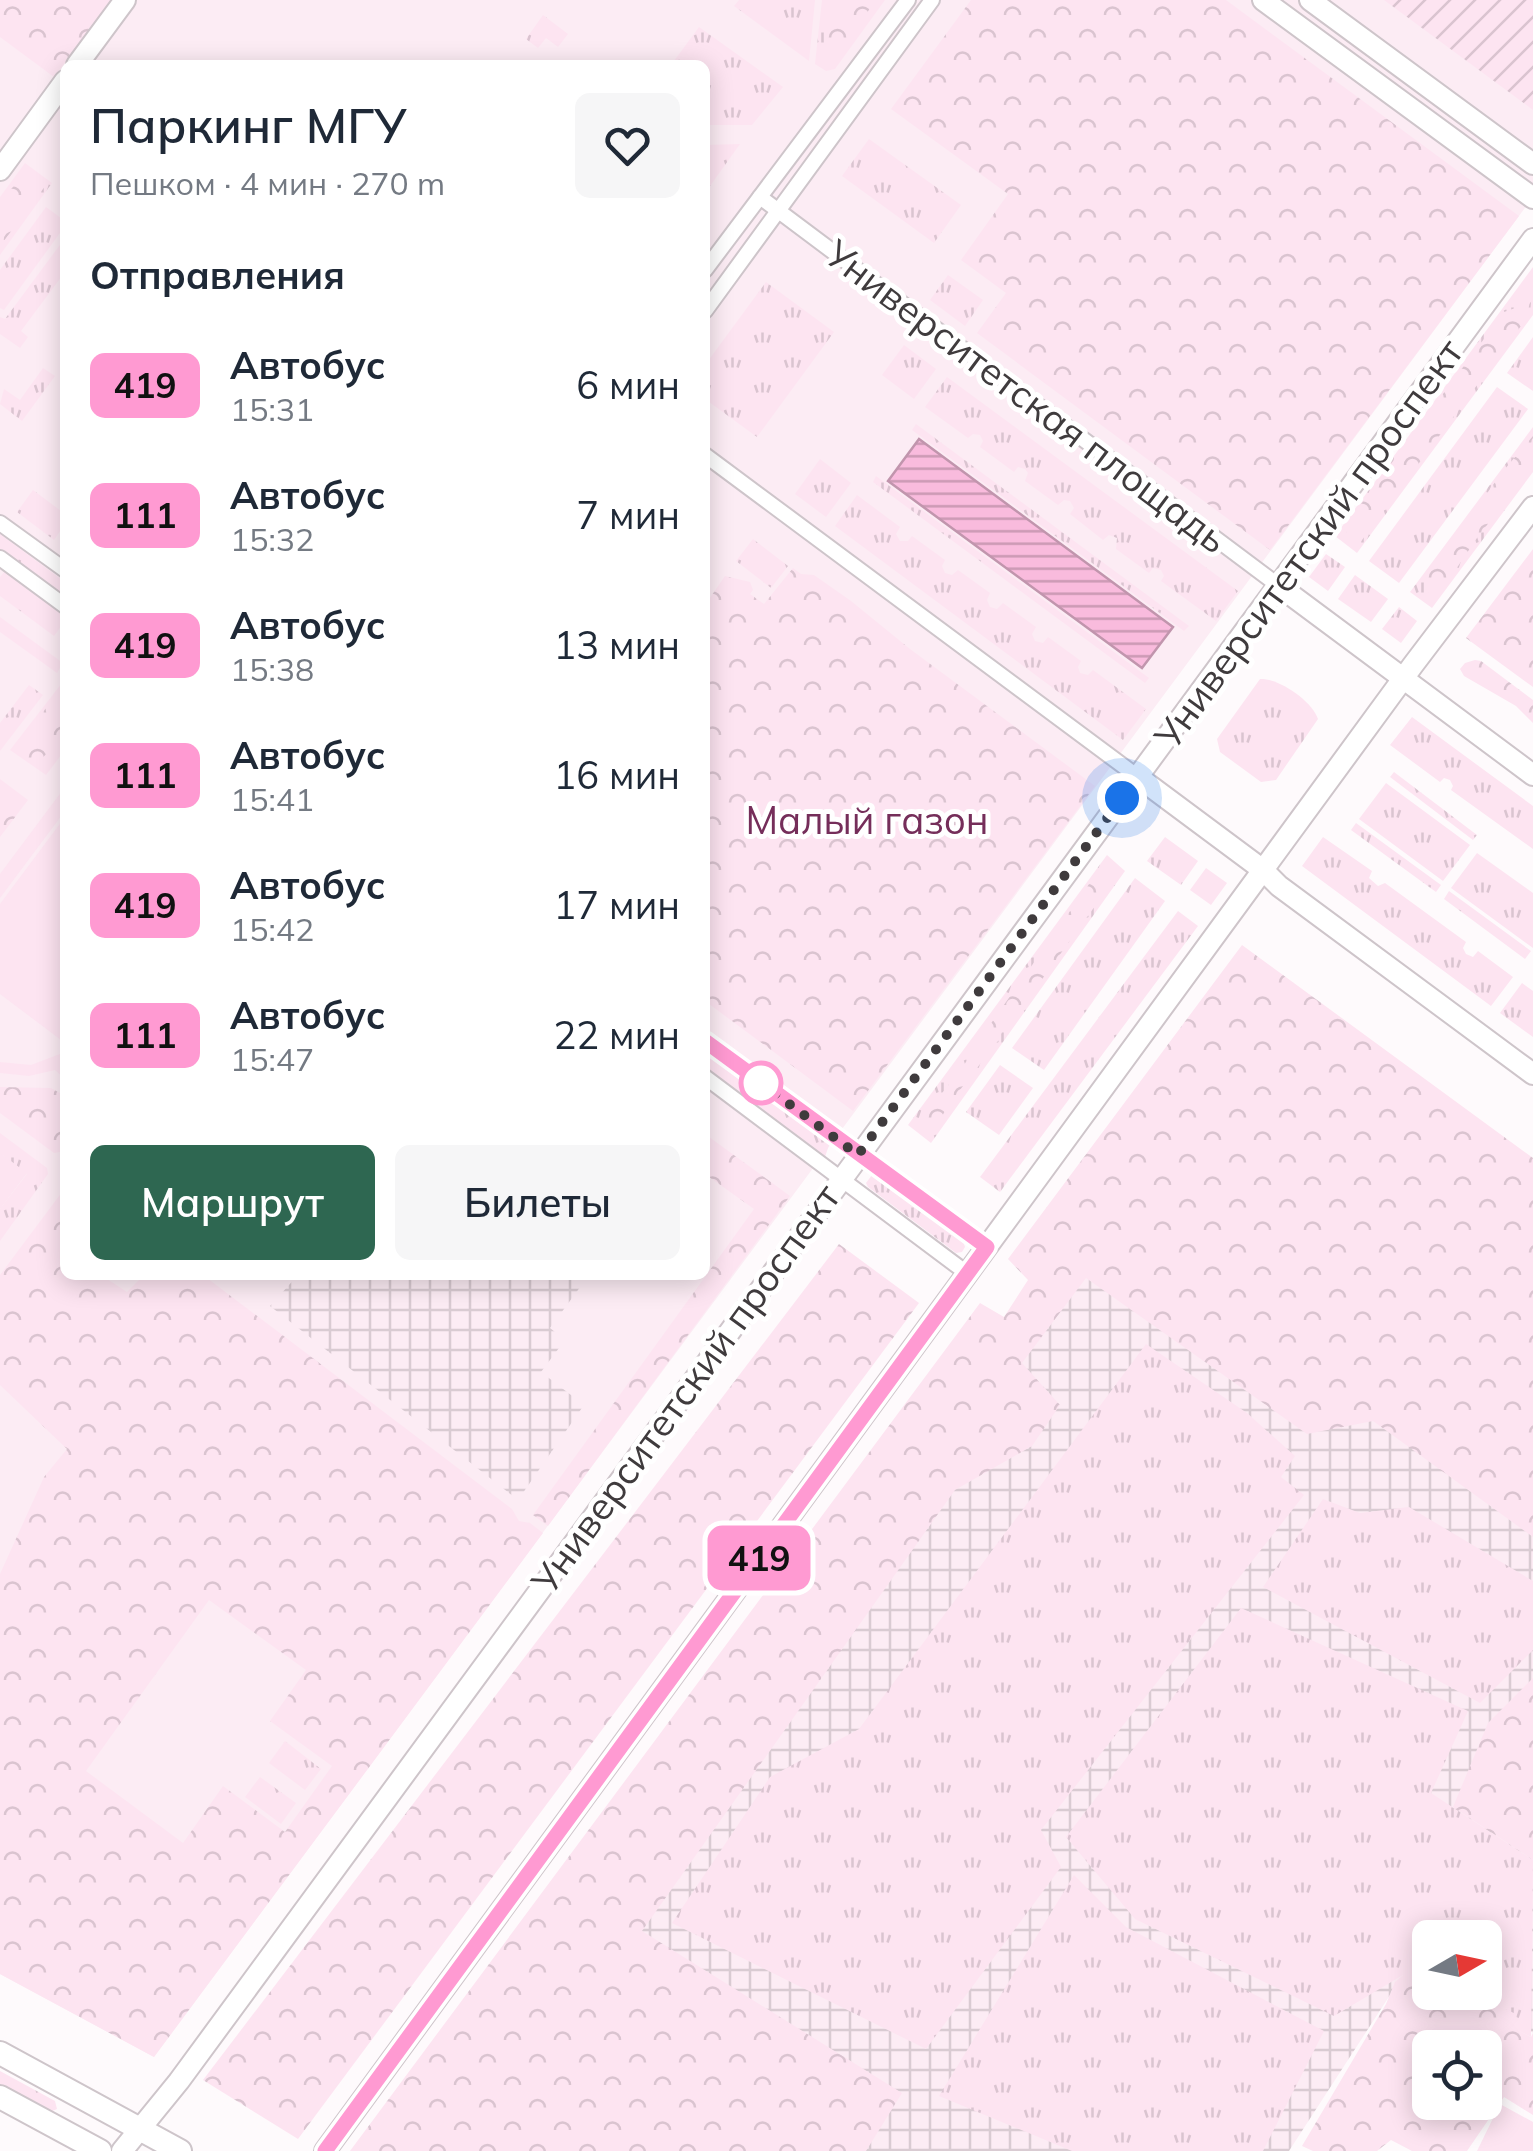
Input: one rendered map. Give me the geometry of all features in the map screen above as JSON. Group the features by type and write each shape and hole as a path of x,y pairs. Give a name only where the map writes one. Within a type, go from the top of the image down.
{"main road":[{"path":"81,60 125,0"},
{"path":"1263,0 1533,198"},
{"path":"1310,0 1533,164"},
{"path":"0,170 60,89"},
{"name":"Университетский проспект","path":"122,2151 190,2066 1533,240"},
{"path":"325,2151 1403,678 1533,507"},
{"name":"Университетская площадь","path":"1280,586 1533,776"},
{"path":"1138,777 1533,1074"},
{"path":"0,2053 180,2151"},
{"path":"0,2097 100,2151"}],"street":[{"path":"710,263 908,0"},
{"path":"710,304 932,0"},
{"path":"1343,58 1337,50 1340,39 1349,34 1359,36"},
{"name":"Университетская площадь","path":"760,197 1280,586"},
{"path":"710,459 1138,777"},
{"path":"0,523 60,566"},
{"path":"0,558 60,602"},
{"path":"710,1045 987,1247"},
{"path":"710,1081 968,1274"}],"shaded area":[{"path":"0,0 1533,0 1533,197 154,2057 0,1974"},
{"path":"919,439 1173,627 1142,668 888,481"},
{"path":"1111,1207 1533,1424 1533,2033 1502,2007 1502,1920 1412,1920 1412,1979 1403,1975 1289,2151 398,2151 992,1375"},
{"path":"293,1280 585,1280 550,1328 565,1340 541,1372 584,1405 518,1500 270,1306"}],"green space":[{"path":"0,0 112,0 67,60 60,60 60,69 54,77 0,37"},
{"path":"739,0 815,0 809,61 734,6"},
{"path":"822,0 885,0 835,69 826,71 815,64"},
{"path":"829,0 876,0 834,59 824,60"},
{"path":"971,0 1226,0 1519,216 1270,550 977,333 1006,293 961,260 1008,194 891,109"},
{"path":"1384,0 1533,0 1533,110"},
{"path":"543,15 568,34 558,47 546,38 538,48 526,39"},
{"path":"699,27 783,87 752,125 710,125 710,60 675,60"},
{"path":"869,139 961,205 934,243 842,176"},
{"path":"740,144 710,186 710,145"},
{"path":"25,163 52,183 0,255 0,197"},
{"path":"28,176 40,177 46,185 0,246 1,215 7,196"},
{"path":"46,207 60,217 60,233 4,310 0,308 0,270"},
{"path":"60,245 60,279 21,331 28,337 20,348 0,334 0,317 5,319"},
{"path":"1533,267 1533,315 1357,553 1335,536"},
{"path":"948,275 983,300 965,326 930,300"},
{"path":"1533,278 1530,314 1360,543 1352,544 1345,538 1350,519 1504,312 1518,307 1517,297"},
{"path":"766,282 834,332 757,437 710,403 710,358"},
{"path":"1533,337 1533,391 1507,373"},
{"path":"904,345 936,369 914,399 882,375"},
{"path":"43,368 55,376 22,421 0,404 4,389 20,400"},
{"path":"947,377 1238,591 1216,621 1161,581 1161,570 1153,568 1149,573 1116,549 1117,538 1109,535 1103,540 1070,514 1074,508 1070,501 1058,505 1025,481 1025,469 1018,467 1014,472 980,447 980,435 968,438 925,407"},
{"path":"1497,387 1528,409 1399,583 1369,561"},
{"path":"916,424 1189,626 1184,631 912,430"},
{"path":"1533,427 1533,472 1432,608 1410,592"},
{"path":"1533,436 1531,470 1444,587 1426,594 1425,578"},
{"path":"820,459 851,483 826,517 795,494"},
{"path":"876,476 1149,678 1145,683 873,482"},
{"path":"33,490 60,510 60,531 54,540 17,512"},
{"path":"857,495 900,527 896,534 900,541 908,541 912,536 945,560 945,573 952,575 958,570 990,593 990,607 997,609 1003,603 1036,627 1032,634 1035,641 1043,643 1048,637 1081,661 1080,673 1088,675 1093,670 1146,709 1123,740 835,526"},
{"path":"0,534 60,578 60,594 0,550"},
{"path":"753,539 788,566 771,588 736,561"},
{"path":"1533,549 1533,687 1466,638"},
{"path":"1326,554 1345,567 1328,591 1309,577"},
{"name":"Малый газон","path":"793,568 801,574 814,575 1095,786 853,1111 710,1005 710,598 725,576 750,582 750,594 764,604"},
{"path":"5,571 60,610 60,628 54,636 0,596 0,577"},
{"path":"1355,575 1388,599 1371,622 1338,599"},
{"path":"18,583 60,612 60,625 54,632 46,626 52,618 32,609 33,602 13,584"},
{"path":"1399,607 1417,621 1401,643 1382,629"},
{"path":"0,617 60,661 57,673 0,632"},
{"path":"1475,660 1533,700 1533,723 1516,706 1464,676 1460,669"},
{"path":"1260,679 1294,692 1318,719 1276,780 1261,782 1220,752 1217,739"},
{"path":"29,685 43,695 0,751 0,723"},
{"path":"60,685 60,757 46,775 10,750"},
{"path":"60,694 60,737 39,761 30,760 21,745 52,699"},
{"path":"1412,717 1533,806 1533,849 1451,790 1450,780 1444,778 1440,782 1390,745"},
{"path":"1394,772 1477,835 1473,840 1390,777"},
{"path":"0,779 28,800 0,837"},
{"path":"1386,783 1470,845 1443,881 1359,819"},
{"path":"60,794 60,818 0,898 0,874"},
{"path":"1356,823 1441,885 1436,892 1351,830"},
{"path":"60,824 60,1039 0,994 0,904"},
{"path":"1165,837 1198,861 1181,885 1147,861"},
{"path":"1323,837 1372,871 1369,878 1378,886 1385,883 1466,942 1466,954 1473,957 1478,951 1513,977 1491,1006 1302,866"},
{"path":"1477,853 1533,893 1533,948 1451,888"},
{"path":"1107,855 1125,871 931,1143 908,1125"},
{"path":"1206,868 1227,883 1211,905 1190,890"},
{"path":"1108,870 1113,875 1111,884 1006,1023 998,1041 949,1104 933,1132 924,1128 940,1096 1094,877"},
{"path":"1135,878 1165,901 1044,1070 1012,1048"},
{"path":"1449,891 1531,951 1525,959 1444,899"},
{"path":"1178,911 1198,926 1000,1192 980,1177"},
{"path":"1242,945 1533,1158 1533,1537 1373,1421 1307,1434 1086,1278 1022,1363 1060,1405 1032,1446 955,1490 642,1931 902,2093 866,2151 350,2151 980,1303 1004,1317 1028,1280 1008,1259"},
{"path":"1522,983 1533,991 1533,1037 1500,1013"},
{"path":"60,1054 60,1074 55,1070 29,1076 0,1073 0,1062 31,1065"},
{"path":"710,1055 829,1145 825,1157 710,1071"},
{"path":"1000,1065 1033,1088 999,1135 966,1112"},
{"path":"0,1087 51,1088 60,1093 60,1152 54,1153 0,1113"},
{"path":"0,1133 47,1168 48,1174 0,1241 0,1209 27,1174 0,1153"},
{"path":"710,1138 790,1196 548,1526 533,1515 703,1280 710,1280 710,1270 754,1209 710,1178"},
{"path":"0,1153 27,1173 0,1209"},
{"path":"872,1175 963,1241 962,1252 956,1253 868,1187 866,1183"},
{"path":"60,1195 60,1280 109,1280 127,1292 139,1280 210,1280 512,1509 519,1521 530,1523 543,1533 154,2057 0,1974 0,1574 44,1477 67,1449 0,1385 0,1275","holes":["209,1600 306,1670 270,1721 332,1766 285,1832 223,1786 183,1843 86,1771"]},
{"path":"839,1244 919,1303 298,2139 203,2080"},
{"path":"1146,1344 1247,1413 1295,1456 1281,1477 1304,1495 1041,1830 1061,1867 926,2049 672,1923 770,1777 859,1729"},
{"path":"1323,1499 1360,1513 1409,1507 1533,1581 1533,1650 1480,1703 1263,1587"},
{"path":"1241,1608 1468,1711 1431,1793 1533,1860 1531,2037 1475,2010 1502,2010 1502,1920 1412,1920 1412,1979 1403,1975 1334,2016 1135,1919 1066,1837"},
{"path":"1533,1678 1533,1860 1453,1807 1488,1723"},
{"path":"285,1741 321,1769 305,1790 269,1763"},
{"path":"260,1777 296,1803 281,1824 245,1797"},
{"path":"1074,1875 1126,1927 1324,2031 1263,2151 1072,2151 939,2096"},
{"path":"1412,1974 1412,2010 1502,2007 1516,2014 1517,2021 1510,2026 1531,2037 1533,2033 1533,2115 1504,2097 1502,2100 1502,2030 1412,2030 1412,2120 1488,2120 1467,2151 1412,2151 1391,2140 1377,2151 1313,2151 1302,2146 1386,2004 1395,1982"},
{"path":"0,2071 55,2101 57,2109 50,2112 0,2085"},
{"path":"1502,2105 1533,2122 1533,2151 1477,2151 1492,2120 1502,2120"}],"bus line":[{"name":"419","path":"325,2151 987,1247 710,1045"}],"route":[{"path":"761,1083 858,1155 1122,798"}]}
